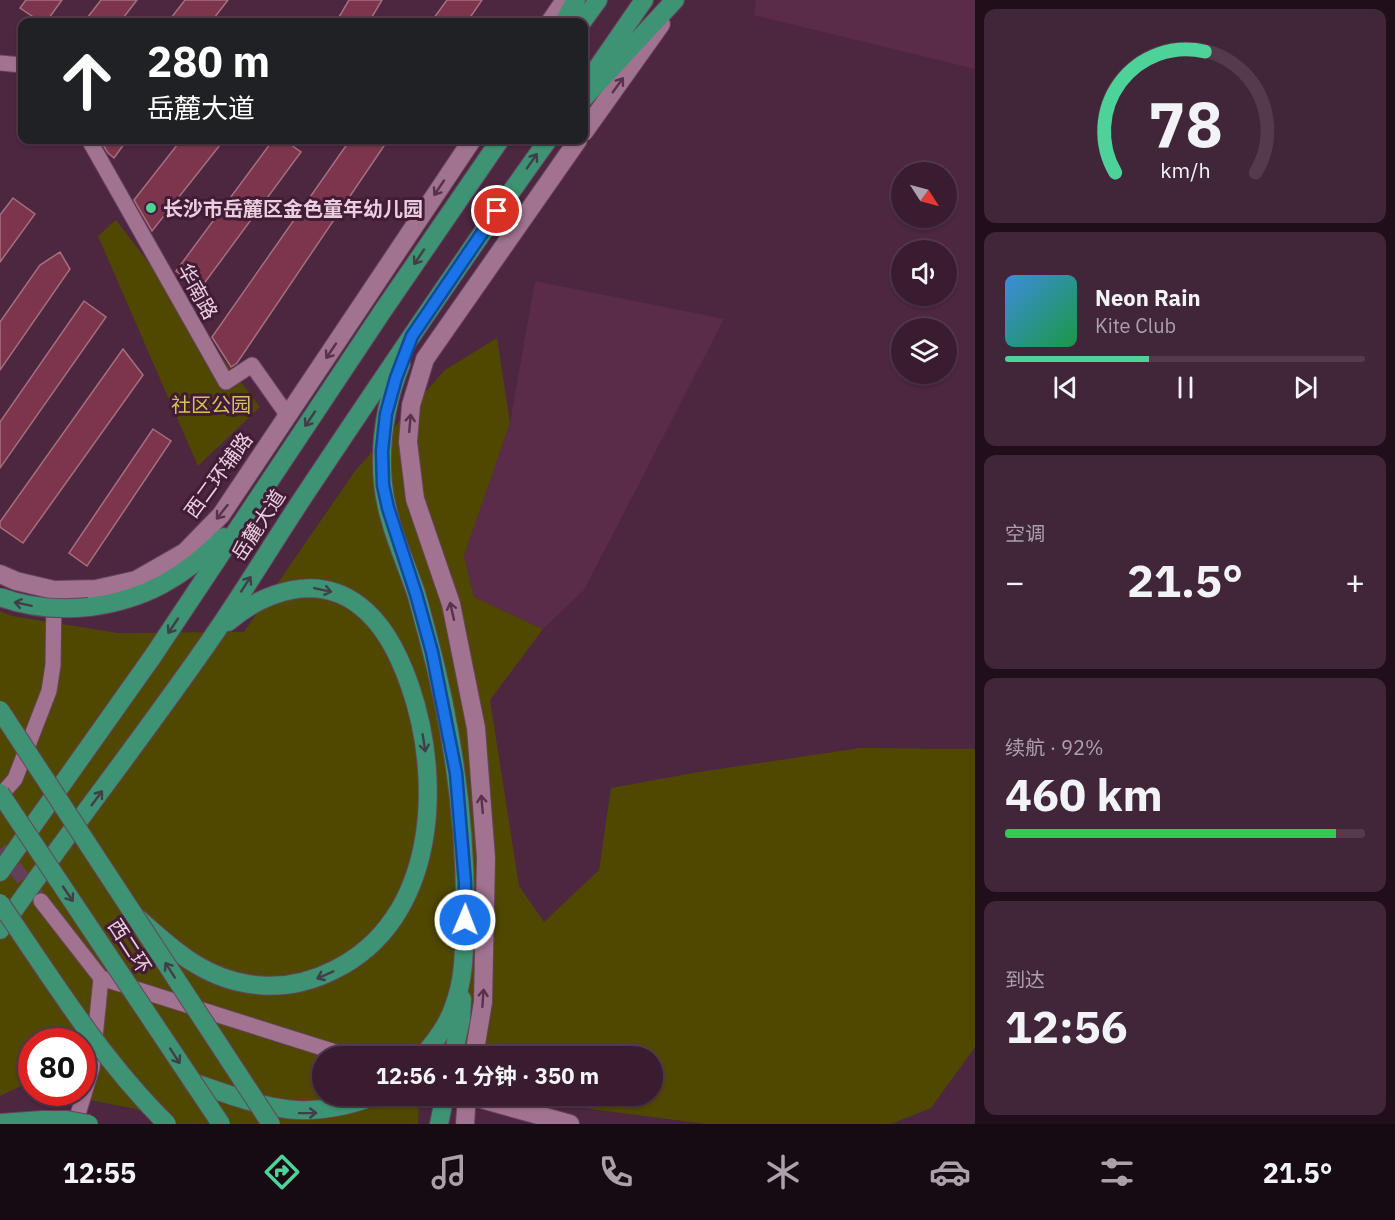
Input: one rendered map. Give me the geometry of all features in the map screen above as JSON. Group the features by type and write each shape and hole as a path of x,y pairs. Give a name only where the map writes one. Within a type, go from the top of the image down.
{"highway":[{"path":"566,18 576,0"},
{"path":"585,18 598,0"},
{"path":"588,82 644,0"},
{"path":"588,94 676,0"},
{"name":"岳麓大道","path":"0,872 153,656 343,369 497,144"},
{"name":"岳麓大道","path":"0,930 155,720 412,336 545,144"},
{"path":"412,336 396,378 386,414 382,451 383,485 432,652 456,773 465,883 461,1019 455,1046"},
{"path":"0,597 34,607 89,608 135,598 178,577 219,542 252,508"},
{"path":"138,918 190,962 213,974 250,985 269,987 306,982 356,957 388,927 408,891 422,848 426,824 428,768 424,737 404,670 374,618 359,605 343,596 307,587 286,590 266,597 246,608 215,633"},
{"path":"0,710 271,1124"},
{"name":"西二环","path":"0,794 221,1124"},
{"path":"0,903 90,1035 139,1096 167,1124"},
{"path":"430,1046 454,1008 463,971"},
{"path":"192,1082 266,1108 292,1113 348,1106"},
{"path":"439,1124 443,1106"},
{"path":"0,1123 67,1120 90,1124"}],"street":[{"path":"553,18 565,0"},
{"path":"588,126 676,0"},
{"path":"0,63 18,65"},
{"name":"华南路","path":"91,144 225,382 252,365 288,416"},
{"name":"西二环辅路","path":"0,574 16,581 54,590 96,589 136,580 185,552 221,514 469,144"},
{"path":"476,1046 483,1002 486,858 476,728 451,604 415,499 408,442 411,405 425,359 575,144"},
{"path":"0,794 15,779 49,691 53,665 54,590"},
{"path":"41,902 101,978 316,1046"},
{"path":"75,1124 92,1068 101,978"},
{"path":"465,1124 466,1106"},
{"path":"505,1106 570,1124"}],"shaded area":[{"path":"756,0 975,0 975,69 754,15"},
{"path":"535,281 724,319 584,590 543,629 474,597 464,556 510,423"}],"green space":[{"name":"社区公园","path":"116,220 260,407 198,466 98,236"},
{"path":"497,338 510,423 464,556 474,597 543,629 490,700 519,886 544,922 599,870 611,788 693,773 860,748 975,749 975,1047 931,1108 891,1124 706,1124 579,1106 663,1106 663,1046 312,1046 312,1106 419,1106 418,1124 164,1124 136,1109 96,1101 96,1028 18,1028 18,1087 0,1096 0,611 12,616 118,633 244,632 355,471 445,370"}],"building":[{"path":"26,0 62,0 49,18 35,18 20,8"},
{"path":"101,0 137,0 123,18 87,18"},
{"path":"185,0 228,0 214,18 171,18"},
{"path":"349,0 382,0 371,18 338,18"},
{"path":"447,0 482,0 470,18 434,18"},
{"path":"102,144 124,144 114,158"},
{"path":"178,144 221,144 152,231 134,200"},
{"path":"270,144 290,144 301,152 200,289 176,271"},
{"path":"347,144 385,144 237,363 231,367 212,337"},
{"path":"13,198 35,214 0,262 0,215"},
{"path":"60,252 70,269 0,370 0,322 40,265"},
{"path":"84,301 106,317 0,468 0,422"},
{"path":"123,349 143,375 23,543 0,527 0,522"},
{"path":"153,429 171,441 87,566 69,553"}],"tunnel":[{"path":"0,849 37,896"}],"place":[{"name":"长沙市岳麓区金色童年幼儿园","path":"151,208"}],"route":[{"path":"465,920 465,883 456,773 432,652 388,508 383,485 382,451 386,414 396,378 412,336 497,211"}]}
